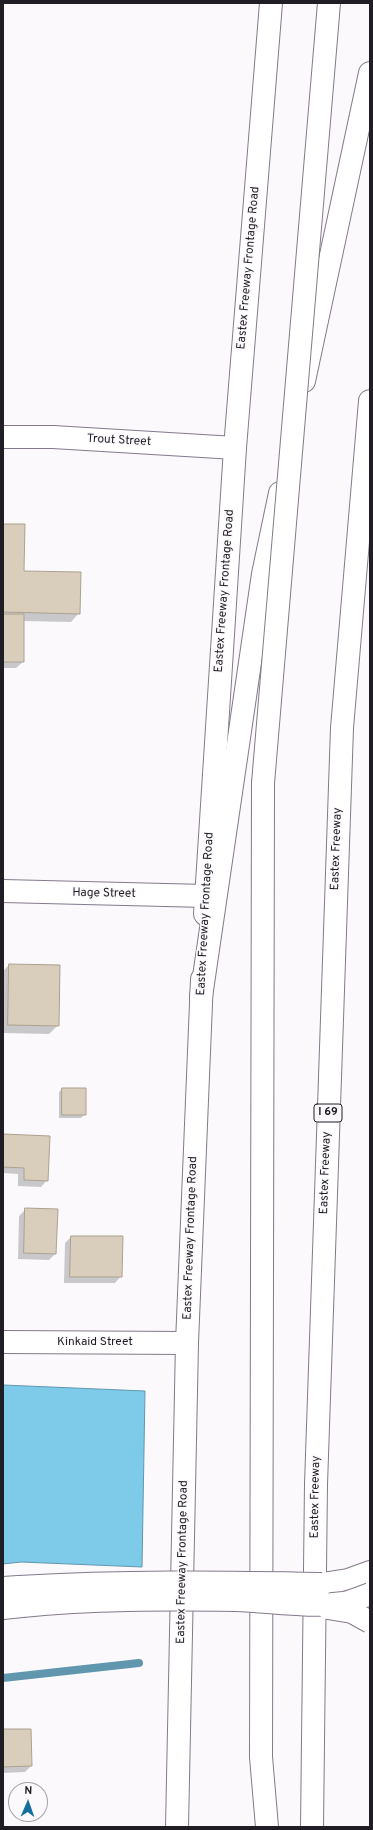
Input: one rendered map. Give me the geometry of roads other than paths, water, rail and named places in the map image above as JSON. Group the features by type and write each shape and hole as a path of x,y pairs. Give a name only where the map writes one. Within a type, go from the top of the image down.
{"main road":[{"name":"Eastex Freeway Frontage Road","path":"177,1827 187,1343 206,896 234,448 271,3"},
{"path":"267,1827 261,1757 264,783 329,3"},
{"path":"201,997 263,574 370,73"},
{"name":"Eastex Freeway","path":"312,1827 316,1476 342,728 370,400"},
{"name":"Trout Street","path":"3,437 53,437 234,448"},
{"name":"Hage Street","path":"3,891 206,896"},
{"name":"Kinkaid Street","path":"3,1342 187,1343"},
{"path":"12,1597 101,1582 181,1581 322,1584 348,1580 370,1572"},
{"path":"322,1584 370,1594"},
{"path":"313,1605 345,1603 370,1594"},
{"path":"12,1597 71,1601 165,1599 243,1600 313,1605 352,1612 370,1622"}],"water":[{"path":"3,1385 145,1391 142,1567 21,1562 3,1564"}],"waterway":[{"path":"3,1678 139,1663"}]}
